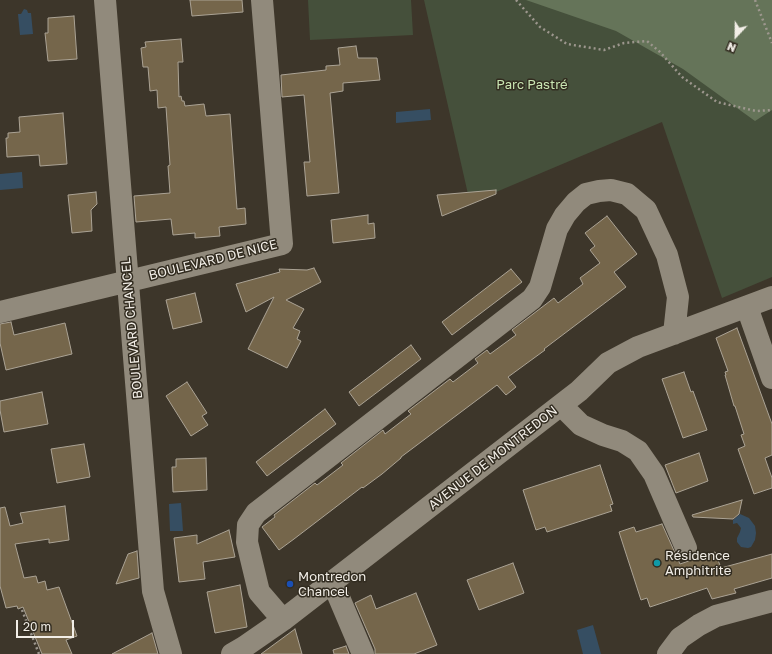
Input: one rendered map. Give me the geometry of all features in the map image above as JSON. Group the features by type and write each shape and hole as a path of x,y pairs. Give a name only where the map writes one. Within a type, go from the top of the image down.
{"street":[{"name":"BOULEVARD CHANCEL","path":"105,0 153,591 171,654"},
{"name":"BOULEVARD DE NICE","path":"0,312 282,244 262,0"},
{"path":"283,620 259,592 247,542 248,525 256,513 532,299 540,287 557,229 565,215 576,202 586,194 611,190 627,194 646,210 667,255 678,297 674,334"},
{"name":"AVENUE DE MONTREDON","path":"232,654 283,620 561,405 579,391 608,363 638,347 772,297"},
{"path":"747,307 772,378"},
{"path":"561,405 581,424 603,435 622,441 638,451 654,474 686,548"},
{"path":"332,581 363,654"},
{"path":"668,654 680,638 716,616 772,601"}],"path":[{"path":"516,0 540,27 567,44 604,50 624,43 646,41 660,52 682,77 717,102 756,111 772,110"},
{"path":"755,0 772,43"},
{"path":"22,610 39,654"}],"green space":[{"path":"308,0 411,0 413,35 310,40"},
{"name":"Parc Pastré","path":"424,0 772,0 772,277 722,298 662,122 470,203"},
{"path":"526,0 772,0 772,110 755,121 683,69 616,31"}],"water":[{"path":"24,9 27,10 28,13 31,13 33,34 20,35 18,14 21,14"},
{"path":"430,109 431,120 396,123 396,112"},
{"path":"22,172 23,188 0,190 0,174"},
{"path":"181,503 183,531 170,531 169,504"},
{"path":"740,514 749,518 755,526 755,540 751,547 748,548 741,547 737,542 741,528 737,523 733,524 733,520"},
{"path":"593,625 601,654 583,654 577,630"}],"building":[{"path":"190,0 242,0 243,12 192,16"},
{"path":"74,16 77,59 48,61 45,33 48,33 48,18"},
{"path":"181,39 183,62 178,62 179,97 181,96 185,106 204,104 206,116 230,114 237,209 245,208 246,224 219,227 220,236 195,238 195,233 173,235 171,219 136,222 134,196 170,193 168,166 170,165 166,107 158,108 157,90 150,91 148,67 143,67 141,48 146,47 145,42"},
{"path":"356,46 358,58 377,58 380,80 343,83 343,91 330,93 339,193 307,196 304,162 310,162 304,95 282,97 281,75 326,70 326,66 340,65 338,48"},
{"path":"63,113 67,164 40,166 39,155 7,157 6,138 8,138 8,133 20,132 19,117"},
{"path":"496,190 496,194 442,216 437,195"},
{"path":"96,192 97,204 91,210 92,231 72,233 68,195"},
{"path":"368,215 368,224 374,223 375,238 333,243 331,220"},
{"path":"607,216 637,254 614,272 626,287 508,377 516,387 506,395 497,385 401,457 382,474 363,488 362,487 279,550 262,527 275,517 274,515 315,483 317,485 343,465 341,463 383,430 385,434 411,414 408,411 450,379 453,382 478,363 475,359 487,350 490,354 516,335 512,330 554,298 558,303 583,284 580,278 600,263 590,250 595,246 585,233"},
{"path":"314,268 321,282 286,300 304,309 293,328 300,331 297,339 301,341 287,368 248,349 274,297 246,312 236,284 280,272 279,269 307,270"},
{"path":"511,269 522,282 452,335 442,322"},
{"path":"195,293 202,322 173,329 166,300"},
{"path":"11,322 14,335 65,323 72,354 6,370 0,343 0,324"},
{"path":"737,328 772,424 772,455 765,458 772,478 772,488 754,494 738,449 745,446 741,435 744,434 725,375 725,372 728,371 716,338"},
{"path":"411,345 421,359 359,406 349,392"},
{"path":"684,372 691,392 693,391 707,430 683,438 662,379"},
{"path":"187,382 207,413 202,416 208,425 191,436 166,396"},
{"path":"42,392 48,424 4,432 0,401"},
{"path":"325,409 336,424 267,476 256,462"},
{"path":"84,444 90,477 57,483 51,449"},
{"path":"699,453 708,481 676,493 665,465"},
{"path":"206,458 207,490 173,492 172,467 176,467 176,459"},
{"path":"600,465 613,504 610,505 612,511 547,532 545,527 536,530 523,490"},
{"path":"742,500 739,514 733,519 693,517 692,515"},
{"path":"65,506 69,540 49,543 49,539 15,544 24,578 36,576 38,583 45,581 47,590 59,587 77,636 66,640 72,654 42,654 23,607 18,609 17,606 6,608 0,586 0,508 5,507 10,526 23,523 20,513"},
{"path":"662,524 680,564 715,552 721,568 772,554 772,578 734,589 736,593 712,599 707,588 650,607 647,598 641,600 619,532 634,527 636,532"},
{"path":"229,530 235,557 203,562 205,579 179,582 174,538 197,535 197,544"},
{"path":"137,551 139,578 116,584 128,554"},
{"path":"513,563 524,593 479,610 467,580"},
{"path":"240,585 247,627 215,633 207,592"},
{"path":"416,593 437,645 414,654 375,654 375,649 355,603 371,595 376,609"},
{"path":"295,629 302,654 261,654"},
{"path":"152,633 158,654 112,654"},
{"path":"346,646 349,654 334,654 333,650"}],"place":[{"name":"Résidence Amphitrite","path":"657,563"},
{"name":"Montredon Chancel","path":"290,584"}]}
